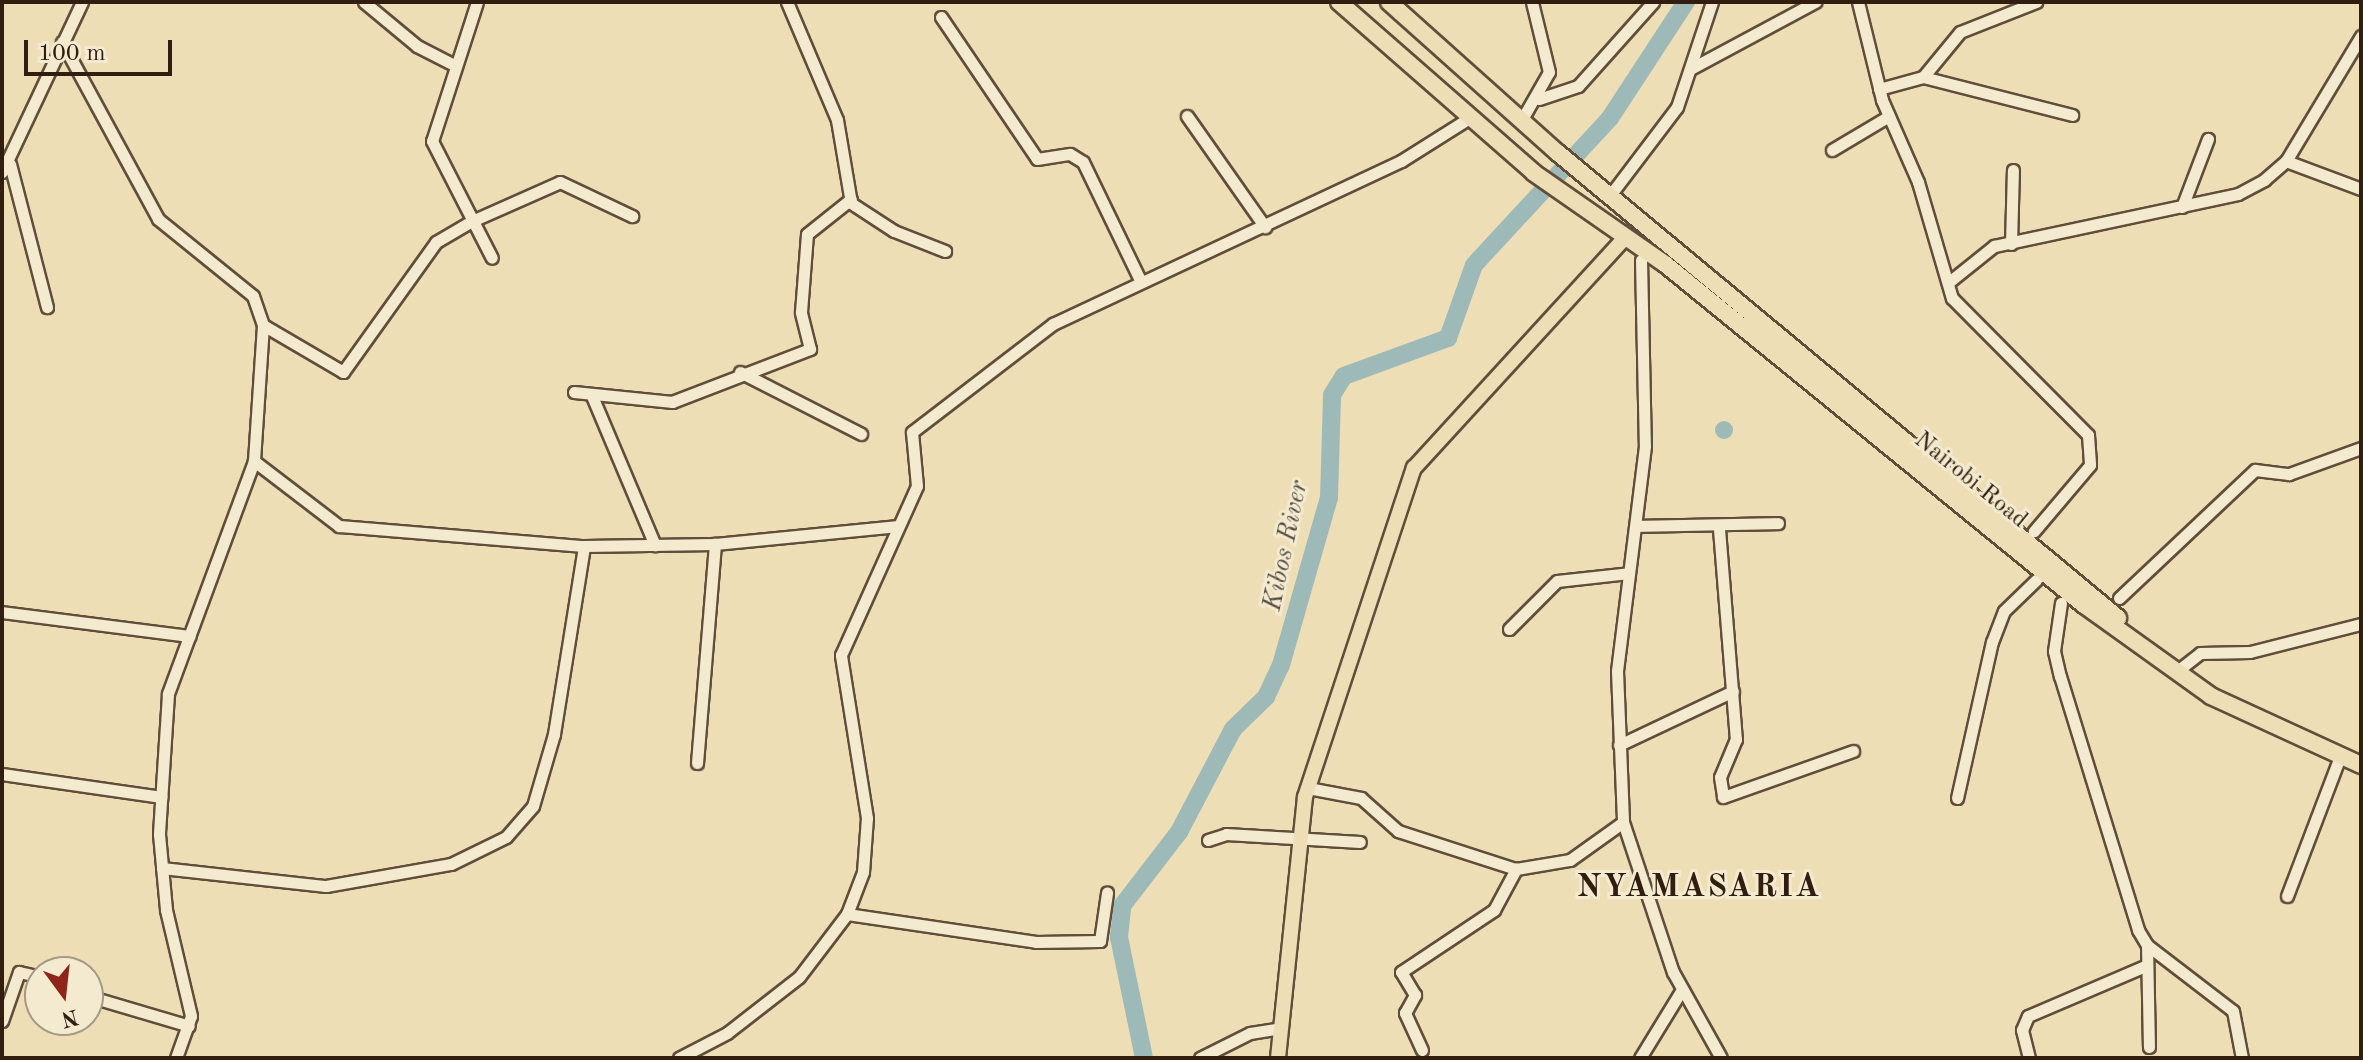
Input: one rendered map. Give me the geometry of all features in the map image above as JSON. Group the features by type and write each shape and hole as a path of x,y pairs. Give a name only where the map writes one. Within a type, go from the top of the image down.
{"highway":[{"name":"Nairobi Road","path":"1389,2 1558,153 2181,668 2284,728 2361,756"},
{"name":"Nairobi Road","path":"1348,5 1534,173 1624,239 1665,264 2151,654 2211,696 2339,759 2361,765"}],"main road":[{"path":"1278,1058 1299,840 1308,788 1414,468 1624,239"}],"street":[{"path":"47,307 6,168 82,2"},
{"path":"364,2 417,46 454,65"},
{"path":"477,2 454,65 432,141 492,258"},
{"path":"787,2 837,120 851,199 894,231 945,251"},
{"path":"1521,121 1539,99 1549,72 1532,2"},
{"path":"1539,99 1596,71 1653,2"},
{"path":"1611,194 1668,122 1692,68 1712,2"},
{"path":"1867,2 1858,2 1879,89 1958,306 2088,435 2090,465 2034,531"},
{"path":"1923,77 1960,32 2036,2"},
{"path":"1692,68 1807,3"},
{"path":"941,17 1037,159 1070,154 1083,162 1140,280"},
{"path":"1949,282 1987,248 2238,194 2286,161 2361,36"},
{"path":"62,42 158,219 253,296 263,325 254,461 168,694 161,797 162,868 189,1026 176,1058"},
{"path":"1879,89 1923,77 2072,115"},
{"path":"1187,116 1265,227"},
{"path":"1832,150 1889,116"},
{"path":"679,1058 727,1033 799,977 847,914 868,836 841,655 918,478 915,429 1053,324 1140,280 1265,227 1471,117"},
{"path":"2182,207 2208,139"},
{"path":"2286,161 2361,189"},
{"path":"2011,244 2013,170"},
{"path":"263,325 343,372 436,242 472,221 560,182 632,216"},
{"path":"574,392 672,402 740,372 810,349 801,312 807,234 851,199"},
{"path":"1641,260 1647,395 1638,526 1617,671 1623,822 1681,991 1721,1058"},
{"path":"740,372 861,434"},
{"path":"592,396 655,545"},
{"path":"2119,598 2255,470 2289,474 2361,448"},
{"path":"254,461 339,526 584,546 715,544 898,526"},
{"path":"1638,526 1719,529 1778,523"},
{"path":"1719,529 1736,739 1720,777 1723,797 1853,751"},
{"path":"697,763 715,544"},
{"path":"162,868 360,884 451,864 506,837 533,806 554,734 584,546"},
{"path":"1509,629 1557,581 1629,573"},
{"path":"1957,798 1992,642 2004,611 2036,580"},
{"path":"2061,603 2054,651 2060,676 2147,945 2145,966 2149,1047"},
{"path":"2,612 189,636"},
{"path":"2181,668 2200,653 2250,652 2361,624"},
{"path":"1619,745 1733,691"},
{"path":"2287,896 2339,759"},
{"path":"2,774 161,797"},
{"path":"1308,788 1361,798 1398,831 1516,869 1570,860 1623,822"},
{"path":"1208,840 1226,834 1360,842"},
{"path":"1422,1050 1405,1013 1415,995 1401,972 1494,910 1516,869"},
{"path":"847,914 1036,942 1100,941 1107,893"},
{"path":"2147,945 2233,1011 2242,1058"},
{"path":"2029,1058 2022,1030 2028,1016 2145,966"},
{"path":"2,1021 19,972 24,973"},
{"path":"1640,1058 1681,991"},
{"path":"104,1001 189,1026"},
{"path":"1200,1058 1250,1033 1281,1028"}],"water":[{"path":"1724,421 1733,430 1724,439 1715,430"}],"waterway":[{"name":"Kibos River","path":"1144,1058 1119,937 1122,906 1179,832 1233,729 1266,697 1281,665 1329,498 1332,395 1344,376 1448,338 1474,265 1610,118 1686,2"}],"district":[{"name":"NYAMASARIA","path":"1699,888"}]}
